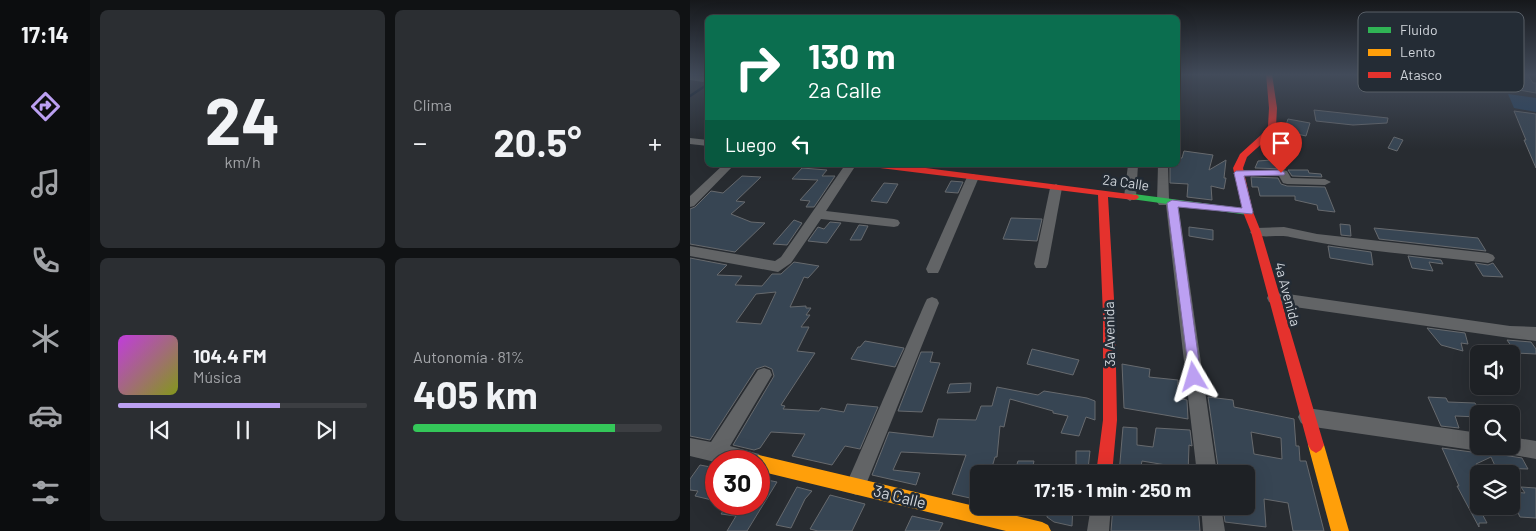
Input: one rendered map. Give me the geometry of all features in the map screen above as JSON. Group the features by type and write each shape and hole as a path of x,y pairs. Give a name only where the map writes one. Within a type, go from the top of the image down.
{"street":[{"path":"1271,99 1272,126 1267,136 1238,162 1239,173 1283,173 1287,181 1325,182"},
{"path":"690,141 705,143"},
{"path":"690,203 727,167"},
{"path":"690,252 778,267 786,260 850,167"},
{"name":"2a Calle","path":"896,167 1248,212"},
{"path":"1130,197 1133,167"},
{"path":"1162,167 1206,465"},
{"name":"4a Avenida","path":"1239,173 1248,212 1256,232 1340,531"},
{"path":"933,269 973,177"},
{"path":"1041,264 1056,188"},
{"name":"3a Avenida","path":"1103,194 1109,316 1110,401 1105,465"},
{"path":"816,214 894,223"},
{"path":"1256,232 1284,231 1317,238 1488,258"},
{"path":"1274,298 1510,332 1536,334"},
{"path":"856,485 932,303"},
{"path":"717,450 764,375"},
{"path":"1307,417 1470,441"},
{"path":"690,447 705,451"},
{"path":"1520,448 1536,450"},
{"name":"3a Calle","path":"770,465 1042,531"},
{"path":"1098,531 1100,515"},
{"path":"1212,515 1214,531"}],"shaded area":[{"path":"1510,99 1536,99 1536,112 1514,108"}],"building":[{"path":"1314,110 1388,118 1387,123 1353,125 1316,121"},
{"path":"1514,111 1536,114 1536,168 1524,140 1526,140"},
{"path":"1288,119 1310,123 1306,136 1284,131"},
{"path":"1394,137 1403,140 1397,151 1388,148"},
{"path":"1184,151 1213,155 1209,170 1226,160 1224,189 1211,186 1212,200 1187,197 1188,184 1170,183 1170,167 1180,167 1180,158 1182,158"},
{"path":"1285,159 1285,169 1255,168 1258,161"},
{"path":"802,168 827,170 822,176 835,176 814,207 806,207 810,201 800,200 818,180 792,179"},
{"path":"1288,170 1308,170 1309,173 1321,174 1322,177 1292,176"},
{"path":"742,176 761,177 736,201 745,202 731,214 751,222 765,223 735,252 690,244 690,209 695,207 711,191 723,193"},
{"path":"1251,177 1278,178 1281,184 1287,186 1325,187 1335,212 1318,210 1317,205 1295,200 1295,196 1260,196 1258,187 1252,187"},
{"path":"951,181 963,182 958,193 945,192"},
{"path":"884,183 898,184 887,203 871,201"},
{"path":"1011,218 1042,219 1037,241 1003,239"},
{"path":"794,220 802,223 787,245 773,244"},
{"path":"830,222 841,223 827,243 808,241 818,227 824,229"},
{"path":"1340,224 1350,225 1351,236 1341,235"},
{"path":"859,225 868,226 861,240 850,240"},
{"path":"1189,227 1213,230 1213,240 1189,236"},
{"path":"1374,228 1478,238 1486,251 1379,239"},
{"path":"1328,246 1371,252 1373,265 1330,258"},
{"path":"1408,256 1441,260 1443,264 1429,262 1433,271 1412,268"},
{"path":"690,258 727,265 717,275 742,276 735,285 762,286 772,274 781,274 794,262 819,266 808,278 804,277 790,307 806,306 806,308 811,308 806,315 810,315 801,327 809,327 797,351 815,353 781,405 785,406 783,409 819,411 821,408 844,412 847,404 878,407 860,449 845,446 832,465 792,456 805,434 771,432 760,448 754,450 733,445 774,376 772,369 765,366 756,369 710,440 690,436","holes":["776,292 761,324 736,322 756,294"]},
{"path":"1475,263 1488,265 1493,263 1503,277 1483,276"},
{"path":"1427,328 1465,333 1468,344 1461,343 1463,351 1441,345"},
{"path":"1507,340 1531,342 1536,349 1536,354 1520,353 1520,345 1510,345"},
{"path":"865,341 904,348 895,367 851,359 858,347"},
{"path":"1032,349 1079,360 1073,375 1027,364"},
{"path":"921,352 933,352 930,362 940,363 922,412 898,411"},
{"path":"1122,364 1150,369 1149,377 1178,380 1177,398 1187,400 1188,419 1124,408"},
{"path":"971,383 970,392 947,393 950,384"},
{"path":"997,387 1038,395 1044,391 1095,401 1095,420 1086,417 1079,436 1061,433 1068,416 1010,399 1004,427 1000,426 997,457 995,457 993,465 970,465 970,498 952,494 966,455 901,452 893,470 920,473 916,485 872,475 889,432 933,437 938,419 976,420 981,406 992,406"},
{"path":"1208,397 1233,400 1234,407 1294,419 1296,446 1299,446 1300,461 1306,461 1324,531 1293,531 1288,503 1264,499 1266,527 1225,522 1224,515 1255,515 1255,465 1218,465","holes":["1251,432 1281,438 1282,459 1254,454"]},
{"path":"1428,397 1446,398 1448,402 1475,403 1476,405 1470,405 1470,417 1455,416 1459,428 1441,426"},
{"path":"1123,427 1137,428 1137,445 1153,447 1156,428 1190,430 1192,446 1189,445 1188,465 1166,465 1142,461 1141,465 1120,465"},
{"path":"1442,448 1470,452 1470,455 1503,455 1522,458 1528,469 1520,469 1520,465 1495,465 1491,457 1476,465 1470,465 1470,510 1457,486 1459,486"},
{"path":"1076,451 1090,451 1088,465 1076,464"},
{"path":"1018,461 1034,461 1033,465 1017,465"},
{"path":"700,465 705,466 705,498 695,496 698,491 690,490 690,479"},
{"path":"770,481 777,482 770,493"},
{"path":"797,487 812,491 805,499 791,528 776,525"},
{"path":"1521,487 1536,488 1536,518 1520,517 1519,515 1520,493 1525,493"},
{"path":"830,495 865,504 852,531 818,531 810,529"},
{"path":"728,515 757,515 747,531 727,531 736,516"},
{"path":"1047,515 1073,515 1072,526 1054,522 1047,517"},
{"path":"1112,515 1199,515 1200,531 1111,531"},
{"path":"1473,515 1483,515 1487,523 1479,523 1479,527"},
{"path":"912,516 943,523 939,531 905,531"}],"traffic: fast":[{"path":"1134,197 1248,212"}],"traffic: slow":[{"path":"1316,445 1340,531"},
{"path":"770,466 1042,531"}],"traffic: jam":[{"path":"1272,99 1272,126 1264,137 1243,156 1238,168 1248,212 1256,232 1316,445"},
{"path":"896,167 1134,197"},
{"path":"1103,194 1109,316 1110,420 1105,465"}],"route":[{"path":"1194,377 1172,203 1248,212 1239,173 1281,173"}]}
